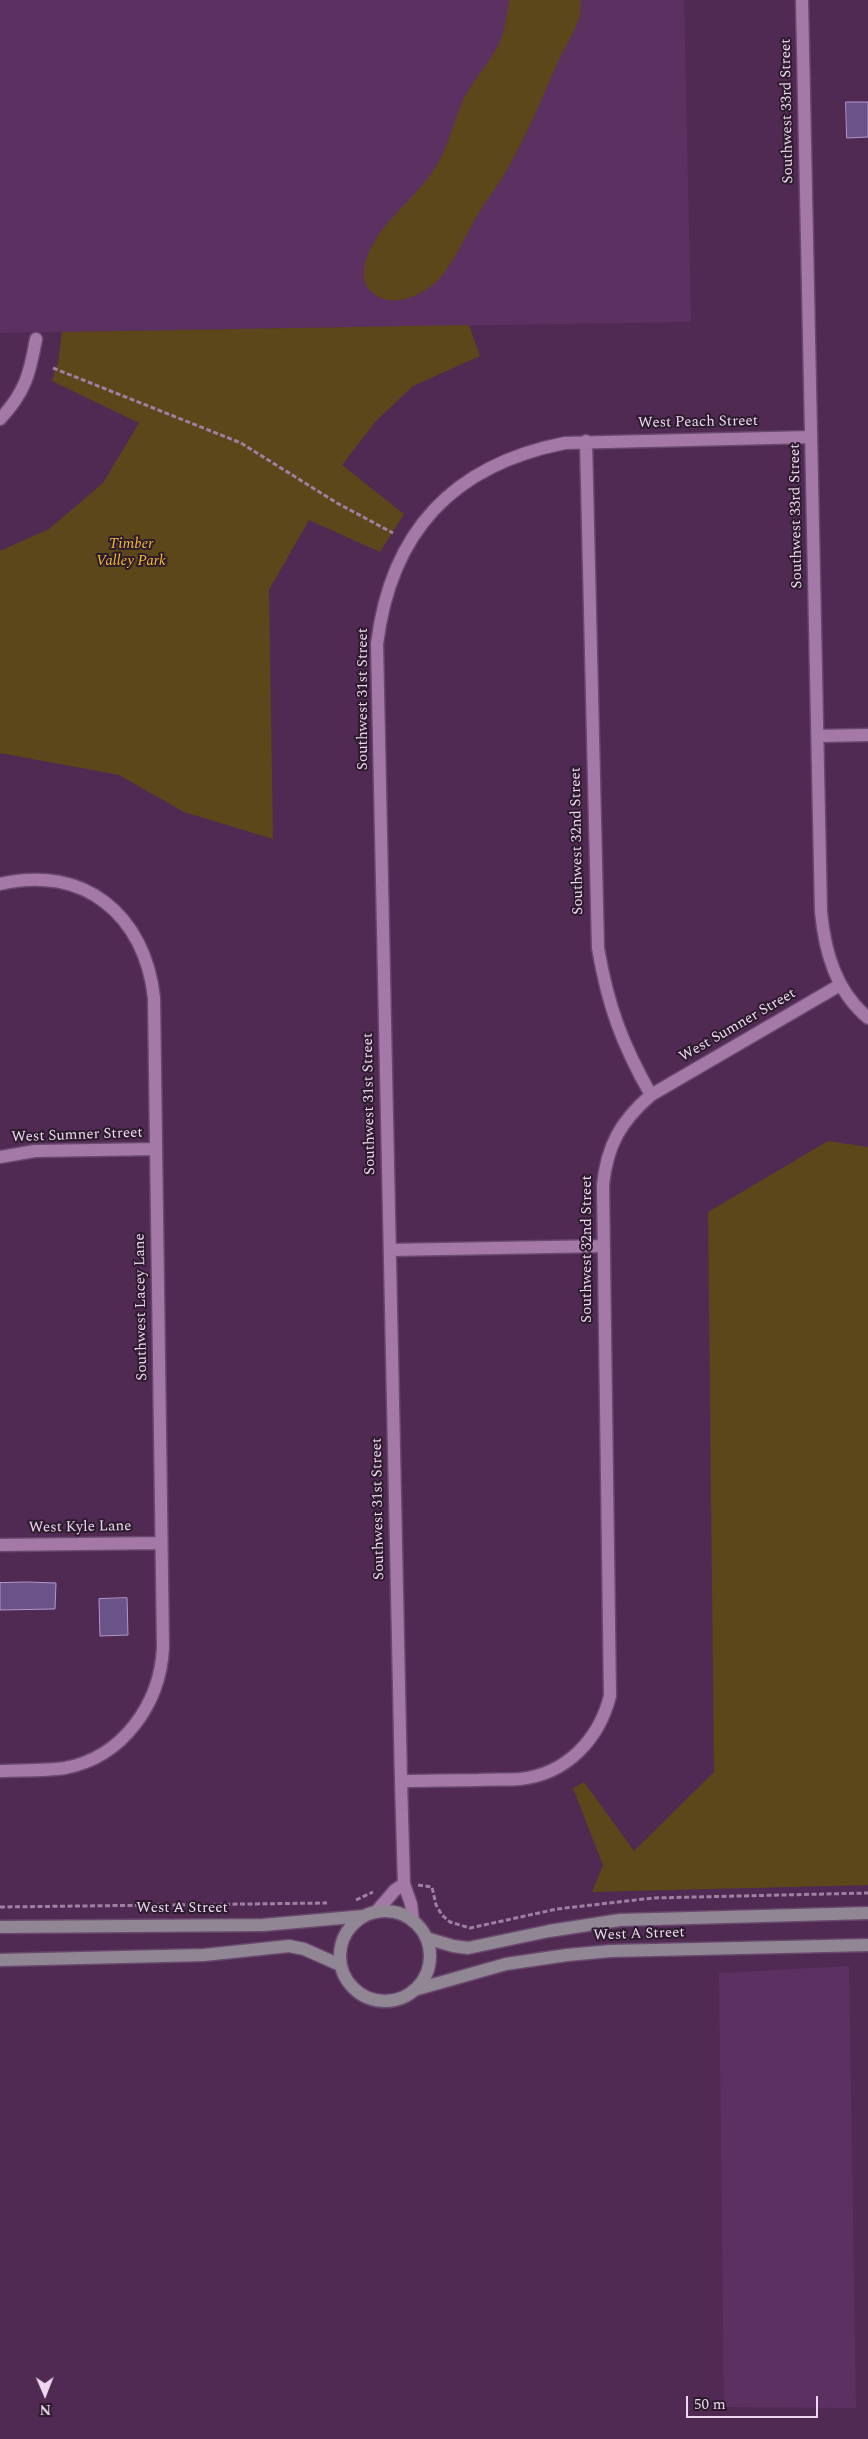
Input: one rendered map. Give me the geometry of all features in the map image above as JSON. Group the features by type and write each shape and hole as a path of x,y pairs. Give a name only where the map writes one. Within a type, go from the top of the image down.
{"main road":[{"path":"389,1911 402,1914 414,1921 426,1938 430,1951 429,1966 424,1979 414,1990 401,1998 386,2001 370,1999 356,1991 346,1979 340,1965 340,1950 344,1936 352,1925 370,1914 389,1911"},
{"name":"West A Street","path":"426,1938 452,1946 468,1948 550,1931 620,1920 868,1913"},
{"name":"West A Street","path":"0,1928 264,1925 370,1914"},
{"path":"0,1960 204,1955 289,1946 304,1948 340,1965"},
{"name":"West A Street","path":"414,1990 506,1964 567,1955 611,1951 868,1946"}],"street":[{"name":"Southwest 33rd Street","path":"802,0 824,939 830,964 840,985 868,1018"},
{"path":"0,419 17,400 25,386 36,339"},
{"name":"West Peach Street","path":"586,441 812,437"},
{"name":"Southwest 32nd Street","path":"401,1781 520,1779 536,1776 561,1766 574,1757 591,1740 603,1719 610,1696 612,1672 603,1246 605,1162 623,1125 635,1109 652,1095 630,1056 614,1020 605,988 598,948 586,441"},
{"name":"Southwest 31st Street","path":"414,1921 411,1904 404,1884 401,1781 377,644 381,612 387,589 400,560 416,532 433,511 456,489 476,475 504,460 534,449 586,441"},
{"path":"818,736 868,735"},
{"name":"Southwest Lacey Lane","path":"0,884 33,879 57,881 74,886 99,898 116,912 132,930 144,951 152,974 154,998 162,1662 148,1708 134,1727 110,1749 88,1761 58,1768 0,1771"},
{"name":"West Sumner Street","path":"652,1095 840,985"},
{"name":"West Sumner Street","path":"0,1157 35,1151 156,1149"},
{"path":"390,1250 603,1246"},
{"name":"West Kyle Lane","path":"0,1545 161,1543"},
{"path":"370,1914 404,1884"}],"path":[{"path":"53,368 241,443 337,503 393,533"},
{"path":"404,1884 432,1887 436,1905 442,1915 450,1922 470,1928 557,1909 654,1898 868,1894"},
{"path":"352,1901 359,1900 378,1888"},
{"path":"0,1907 336,1902"}],"shaded area":[{"path":"0,0 684,0 691,322 0,333"},
{"path":"849,1966 856,2408 724,2407 719,1973"}],"green space":[{"path":"509,0 581,0 580,16 516,154 444,273 431,286 411,297 393,300 379,297 373,294 365,283 364,269 368,254 384,228 426,180 440,160 464,98 499,44 507,17"},
{"name":"Timber Valley Park","path":"469,325 480,356 413,386 376,421 342,465 404,514 380,552 309,520 269,590 273,839 184,812 119,775 0,753 0,551 49,529 103,483 139,423 52,381 58,363 62,332"},
{"path":"828,1141 868,1147 868,1885 592,1892 603,1865 573,1788 584,1782 634,1851 714,1772 708,1212"}],"building":[{"path":"846,102 868,102 868,137 847,138"},
{"path":"0,1583 56,1583 55,1609 0,1610"},
{"path":"127,1598 128,1635 100,1636 99,1599"}]}
